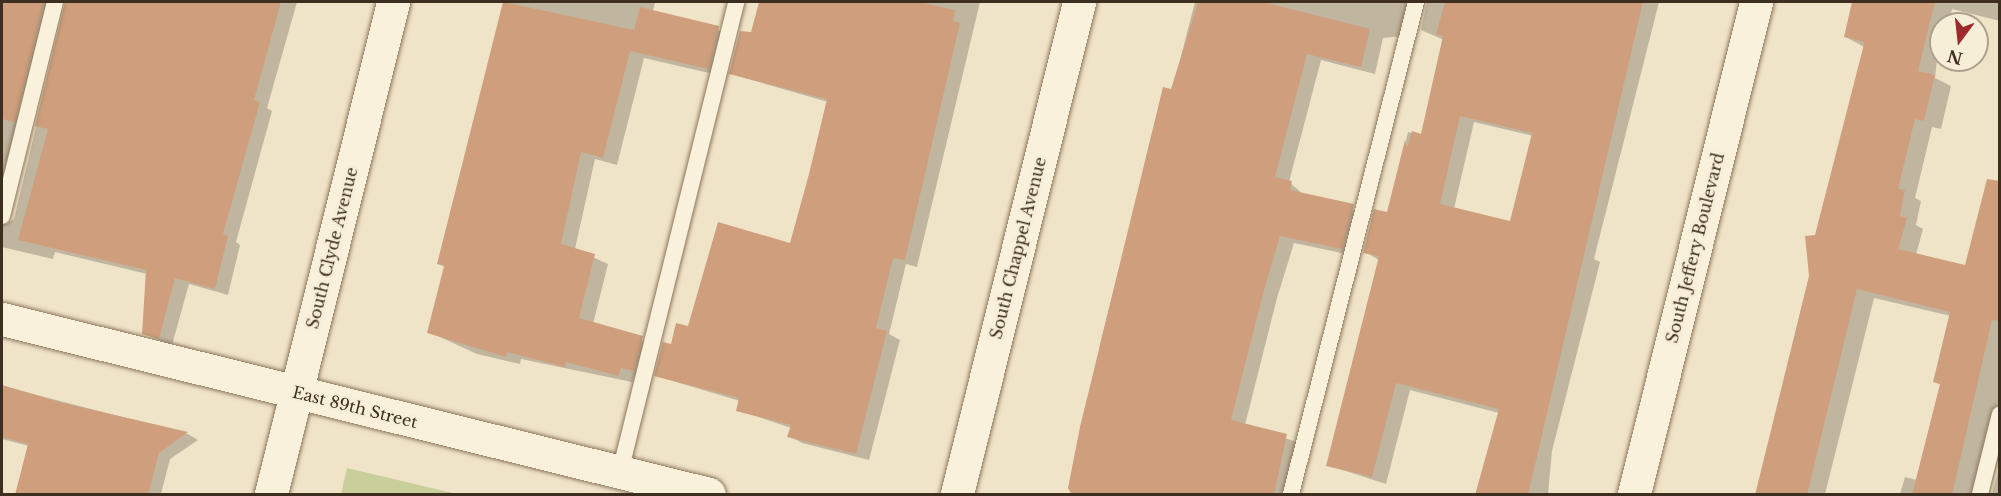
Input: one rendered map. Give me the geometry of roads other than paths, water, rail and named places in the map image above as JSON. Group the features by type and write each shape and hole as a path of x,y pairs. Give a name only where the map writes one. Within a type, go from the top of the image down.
{"street":[{"name":"South Clyde Avenue","path":"271,495 393,2"},
{"name":"South Chappel Avenue","path":"957,495 1079,2"},
{"name":"South Jeffery Boulevard","path":"1634,495 1756,2"},
{"name":"East 89th Street","path":"2,319 709,495"}],"lane":[{"path":"2,216 55,2"},
{"path":"620,472 736,2"},
{"path":"1291,495 1416,2"},
{"path":"1980,495 2000,414"}]}
